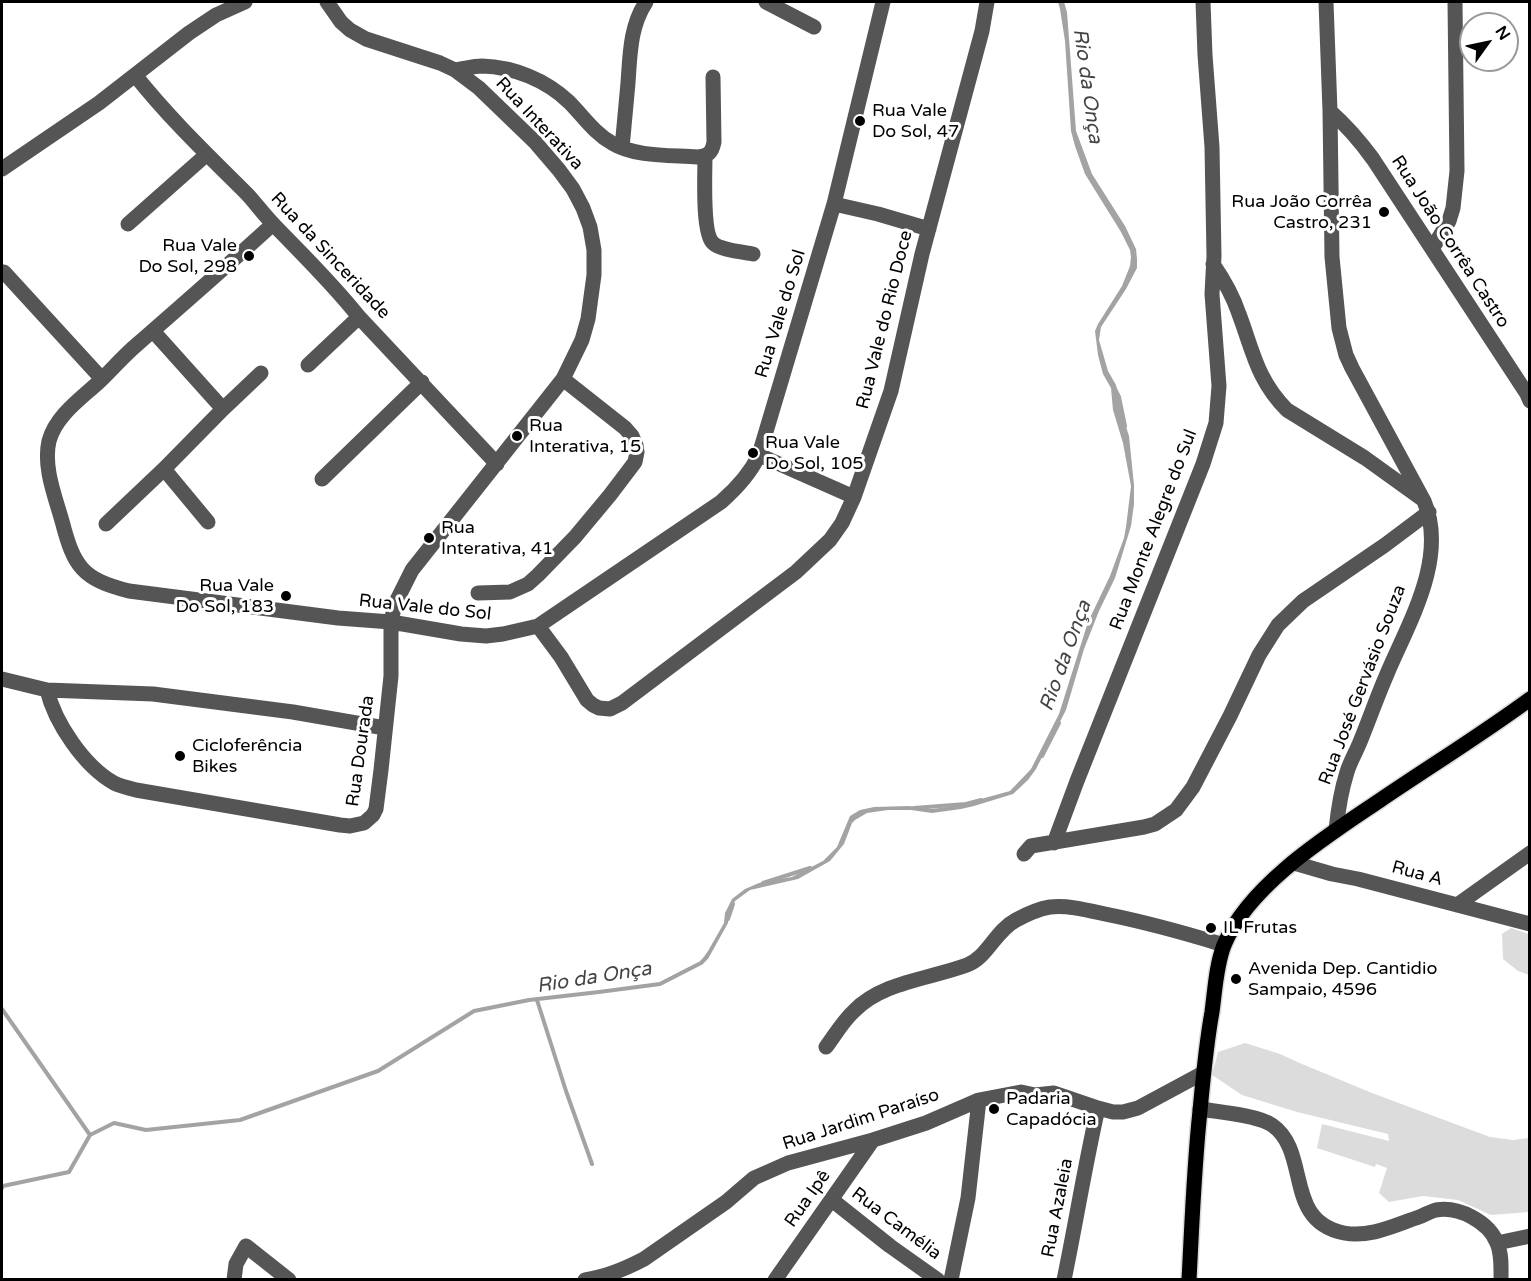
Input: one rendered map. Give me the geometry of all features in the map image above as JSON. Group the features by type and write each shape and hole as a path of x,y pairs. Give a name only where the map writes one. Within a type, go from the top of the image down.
{"main road":[{"path":"1190,1280 1196,1149 1203,1073 1215,985 1224,945 1257,895 1294,863 1336,830 1530,699"}],"street":[{"path":"2,169 65,127 189,33 216,15 245,2"},
{"name":"Rua Interativa","path":"327,2 341,22 350,30 366,39 440,63 455,70 479,88 515,122 559,170 573,189 590,227 594,249 590,308 582,340 563,379 412,570 395,604 391,622"},
{"path":"622,148 634,26 646,2"},
{"path":"766,2 814,27"},
{"name":"Rua Vale do Sol","path":"273,224 132,349 70,407 59,421 48,444 47,460 66,536 79,564 88,575 100,582 129,591 338,618 391,622 461,634 486,636 522,631 538,626 721,502 743,482 753,467 759,455 834,204 883,2"},
{"name":"Rua Vale do Rio Doce","path":"538,626 561,657 587,700 599,708 610,709 755,604 813,558 830,540 842,523 854,496 891,391 928,229 982,31 987,2"},
{"name":"Rua Monte Alegre do Sul","path":"1054,843 1175,537 1216,423 1219,386 1212,294 1214,264 1212,147 1203,2"},
{"name":"Rua José Gervásio Souza","path":"1326,2 1332,257 1339,328 1352,368 1426,506 1433,538 1432,554 1419,603 1386,675 1348,770 1341,793 1336,830"},
{"path":"1432,249 1449,221 1453,208 1457,171 1458,4"},
{"path":"455,70 481,66 492,67 511,70 535,78 556,91 600,135 622,148 637,152 697,157 705,156 713,148 713,77"},
{"name":"Rua da Sinceridade","path":"135,75 151,96 341,294 497,464"},
{"name":"Rua João Corrêa Castro","path":"1330,111 1358,137 1529,395"},
{"path":"128,224 206,155"},
{"path":"705,156 706,222 709,239 719,247 753,254"},
{"path":"834,204 928,229"},
{"path":"1024,854 1031,846 1155,824 1176,810 1193,788 1259,655 1278,625 1303,601 1385,545 1426,506 1365,458 1287,410 1277,400 1261,375 1231,294 1214,264"},
{"path":"4,272 102,379"},
{"path":"308,365 359,316"},
{"path":"153,331 223,409"},
{"path":"106,524 261,373"},
{"path":"478,593 510,592 528,584 575,537 635,462 637,452 632,436 563,379"},
{"path":"322,479 422,382"},
{"path":"759,455 854,496"},
{"path":"164,469 208,522"},
{"name":"Rua Dourada","path":"47,690 56,716 75,745 88,762 116,784 136,790 350,826 369,820 376,808 391,676 391,622"},
{"path":"2,679 47,690 153,694 293,712 385,728"},
{"path":"1457,905 1530,853"},
{"name":"Rua A","path":"1294,863 1530,924"},
{"path":"826,1047 846,1020 866,1000 882,990 977,960 999,932 1014,921 1040,909 1053,907 1087,910 1224,945"},
{"name":"Rua Jardim Paraíso","path":"585,1280 602,1278 644,1259 726,1202 754,1178 788,1163 926,1124 979,1100 1021,1092 1035,1095 1054,1093 1098,1108 1123,1112 1138,1108 1203,1073"},
{"path":"951,1280 968,1198 979,1100"},
{"name":"Rua Azaleia","path":"1064,1280 1098,1108"},
{"path":"1200,1109 1261,1119 1282,1134 1289,1147 1304,1200 1310,1211 1330,1229 1346,1234 1372,1233 1437,1210 1452,1210 1479,1221 1497,1243 1501,1280"},
{"name":"Rua Ipê","path":"775,1280 873,1140"},
{"name":"Rua Camélia","path":"832,1200 938,1280"},
{"path":"1497,1243 1530,1236"},
{"path":"234,1280 236,1264 246,1246 290,1280"}],"shaded area":[{"path":"1058,2 1064,2 1067,12 1076,131 1092,174 1125,226 1136,249 1137,259 1137,268 1101,327 1099,340 1108,371 1116,385 1119,405 1129,436 1134,485 1131,526 1115,578 1084,649 1066,710 1036,769 1013,794 974,806 932,813 888,810 867,813 852,823 844,844 830,861 798,879 750,890 735,901 729,913 728,923 708,959 660,982 701,961 724,923 725,913 732,899 745,889 759,883 792,877 823,861 837,847 850,816 860,810 874,807 909,806 932,809 969,804 1010,791 1031,769 1059,714 1088,622 1110,576 1126,527 1131,486 1123,443 1113,410 1111,388 1103,374 1095,331 1122,286 1131,257 1121,232 1085,174 1075,146 1071,131 1065,41"},
{"path":"1511,928 1529,934 1529,975 1518,971 1503,959 1502,934"},
{"path":"1245,1043 1280,1054 1372,1093 1490,1137 1513,1140 1529,1138 1529,1212 1491,1215 1458,1200 1423,1196 1389,1202 1379,1193 1387,1168 1376,1164 1375,1167 1317,1148 1322,1124 1389,1141 1388,1134 1297,1112 1242,1095 1212,1075 1218,1052"}],"waterway":[{"name":"Rio da Onça","path":"1114,387 1119,397 1125,426"},
{"name":"Rio da Onça","path":"1042,756 1059,723"},
{"name":"Rio da Onça","path":"914,808 966,804 981,800"},
{"name":"Rio da Onça","path":"763,883 810,868"},
{"name":"Rio da Onça","path":"728,919 733,904"},
{"path":"90,1135 114,1123 146,1130 240,1120 378,1071 474,1011 529,1000 660,984 705,959"},
{"path":"537,1000 592,1164"},
{"path":"2,1009 90,1135"},
{"path":"2,1188 69,1172 90,1135"}],"place":[{"name":"Rua Vale Do Sol, 47","path":"860,121"},
{"name":"Rua João Corrêa Castro, 231","path":"1384,212"},
{"name":"Rua Vale Do Sol, 298","path":"249,256"},
{"name":"Rua Interativa, 15","path":"517,436"},
{"name":"Rua Vale Do Sol, 105","path":"753,453"},
{"name":"Rua Interativa, 41","path":"429,538"},
{"name":"Rua Vale Do Sol, 183","path":"286,596"},
{"name":"Cicloferência Bikes","path":"180,756"},
{"name":"IL Frutas","path":"1211,928"},
{"name":"Avenida Dep. Cantidio Sampaio, 4596","path":"1236,979"},
{"name":"Padaria Capadócia","path":"994,1109"}]}
